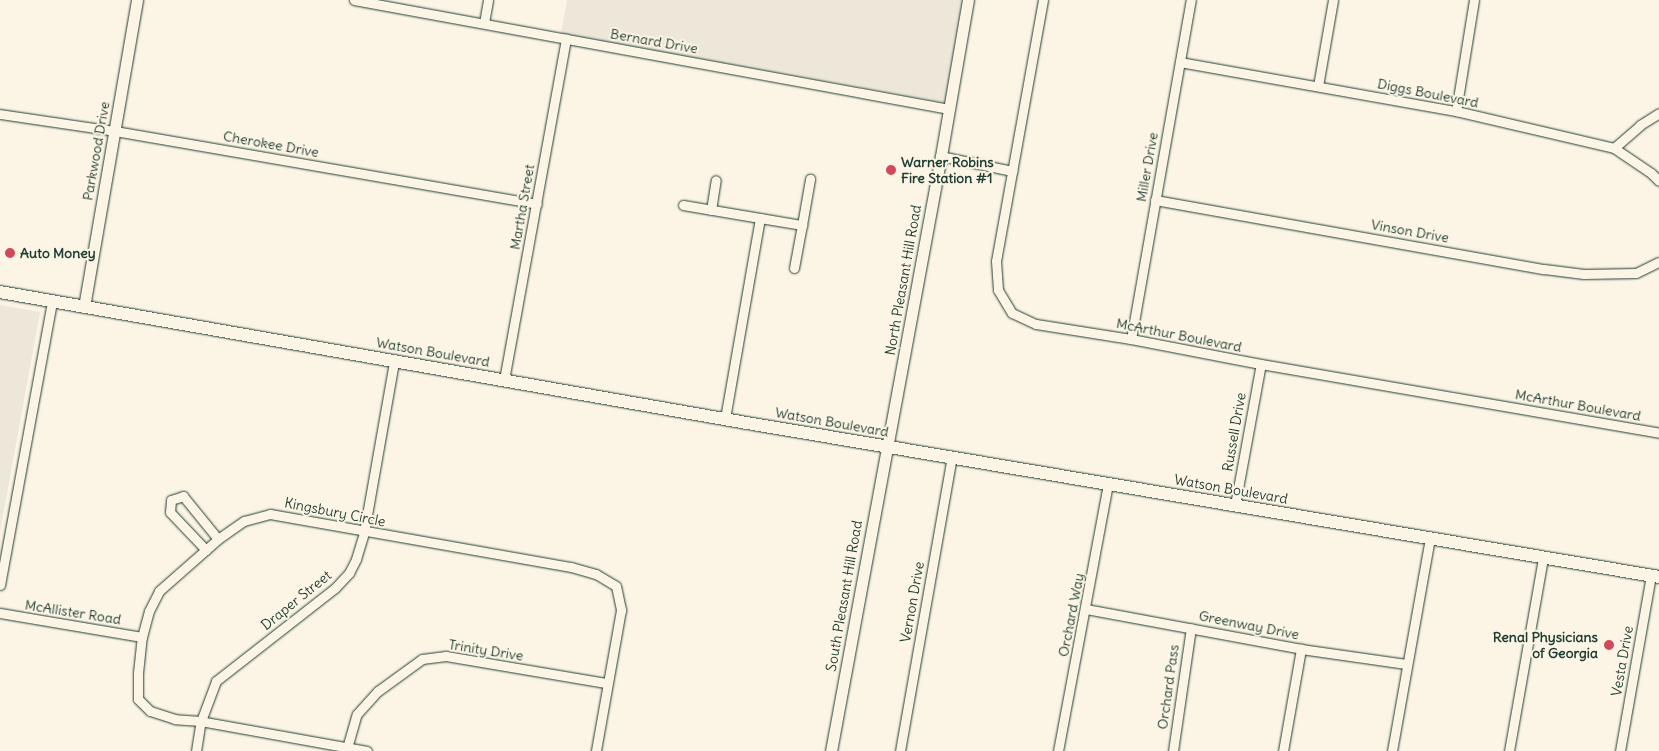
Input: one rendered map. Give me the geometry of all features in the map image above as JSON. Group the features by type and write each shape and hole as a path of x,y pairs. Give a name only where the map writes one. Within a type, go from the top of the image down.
{"main road":[{"name":"Watson Boulevard","path":"0,292 952,458 1655,577"}],"street":[{"name":"Parkwood Drive","path":"84,307 137,0"},
{"name":"Bernard Drive","path":"354,0 949,110"},
{"path":"484,23 488,0"},
{"name":"North Pleasant Hill Road","path":"887,446 968,0"},
{"name":"McArthur Boulevard","path":"1042,0 996,261 998,290 1012,313 1036,324 1659,433"},
{"name":"Miller Drive","path":"1130,339 1191,0"},
{"path":"1318,86 1333,0"},
{"path":"1456,111 1474,0"},
{"name":"Martha Street","path":"504,380 566,39"},
{"name":"Diggs Boulevard","path":"1180,62 1456,111 1614,148 1651,173 1659,181"},
{"path":"1614,148 1640,125 1659,113"},
{"name":"Cherokee Drive","path":"0,114 115,131 537,204"},
{"path":"941,156 1012,172"},
{"path":"711,210 716,180"},
{"path":"794,268 810,180"},
{"name":"Vinson Drive","path":"1155,200 1544,269 1584,274 1636,273 1659,262"},
{"path":"683,205 802,225"},
{"path":"725,418 760,218"},
{"path":"0,586 52,301"},
{"name":"Draper Street","path":"196,751 201,721 216,681 335,588 349,573 356,559 364,532 394,361"},
{"name":"Russell Drive","path":"1235,505 1260,364"},
{"name":"South Pleasant Hill Road","path":"831,751 887,446"},
{"name":"Vernon Drive","path":"900,751 952,458"},
{"name":"Orchard Way","path":"1058,751 1108,483"},
{"path":"206,550 170,512 171,500 183,496 218,539"},
{"name":"Kingsbury Circle","path":"367,751 175,718 150,711 138,699 138,673 142,637 149,611 158,591 218,539 244,521 270,514 572,567 596,574 616,586 621,610 606,683 600,735 596,751"},
{"path":"1392,751 1430,538"},
{"path":"1509,751 1544,558"},
{"name":"Vesta Drive","path":"1620,751 1655,577"},
{"name":"Greenway Drive","path":"1086,609 1301,649 1406,664"},
{"name":"McAllister Road","path":"0,613 142,637"},
{"name":"Orchard Pass","path":"1172,751 1191,628"},
{"path":"1283,751 1301,649"},
{"name":"Trinity Drive","path":"347,748 357,714 378,691 422,659 446,656 606,683"}],"shaded area":[{"path":"567,0 962,0 945,103 561,34"},
{"path":"0,305 40,312 0,532"}],"place":[{"name":"Warner Robins Fire Station #1","path":"891,170"},
{"name":"Auto Money","path":"10,253"},
{"name":"Renal Physicians of Georgia","path":"1609,645"}]}
